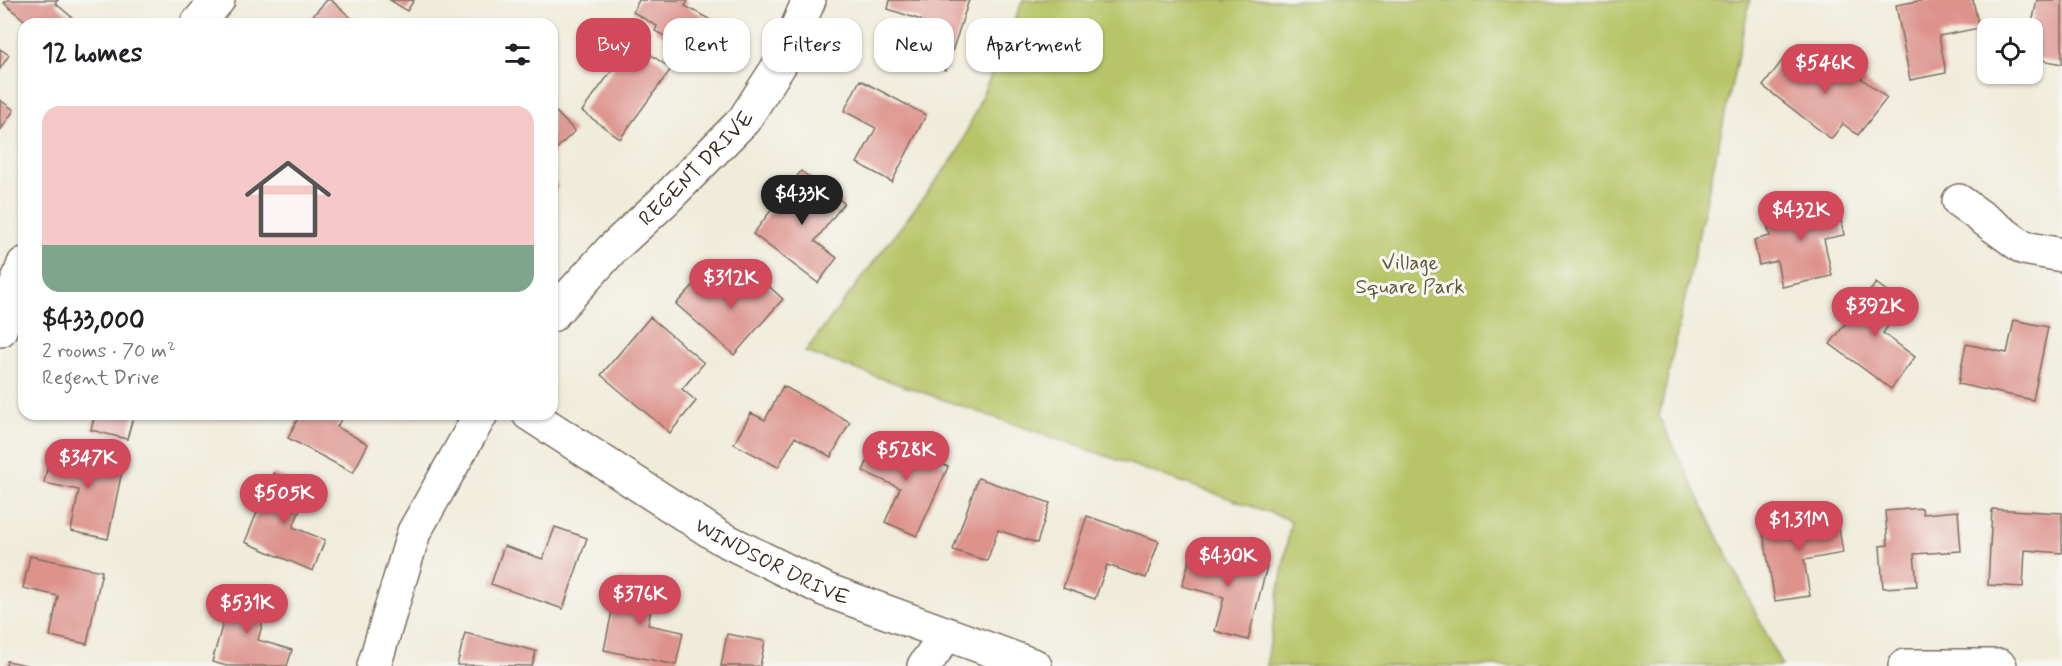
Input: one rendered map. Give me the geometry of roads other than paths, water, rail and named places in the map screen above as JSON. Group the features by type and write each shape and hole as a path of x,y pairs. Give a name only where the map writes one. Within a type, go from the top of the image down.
{"street":[{"path":"202,18 218,0"},
{"name":"REGENT DRIVE","path":"558,308 612,249 664,201 744,120 784,58 809,0"},
{"path":"1959,201 2024,249 2062,255"},
{"path":"0,330 18,280"},
{"path":"374,666 414,532 478,420"},
{"name":"WINDSOR DRIVE","path":"538,420 721,538 826,590 1035,666"},
{"path":"924,666 946,635"},
{"path":"1905,666 2000,666"}],"park label":[{"name":"Village Square Park","path":"1410,274"}]}
